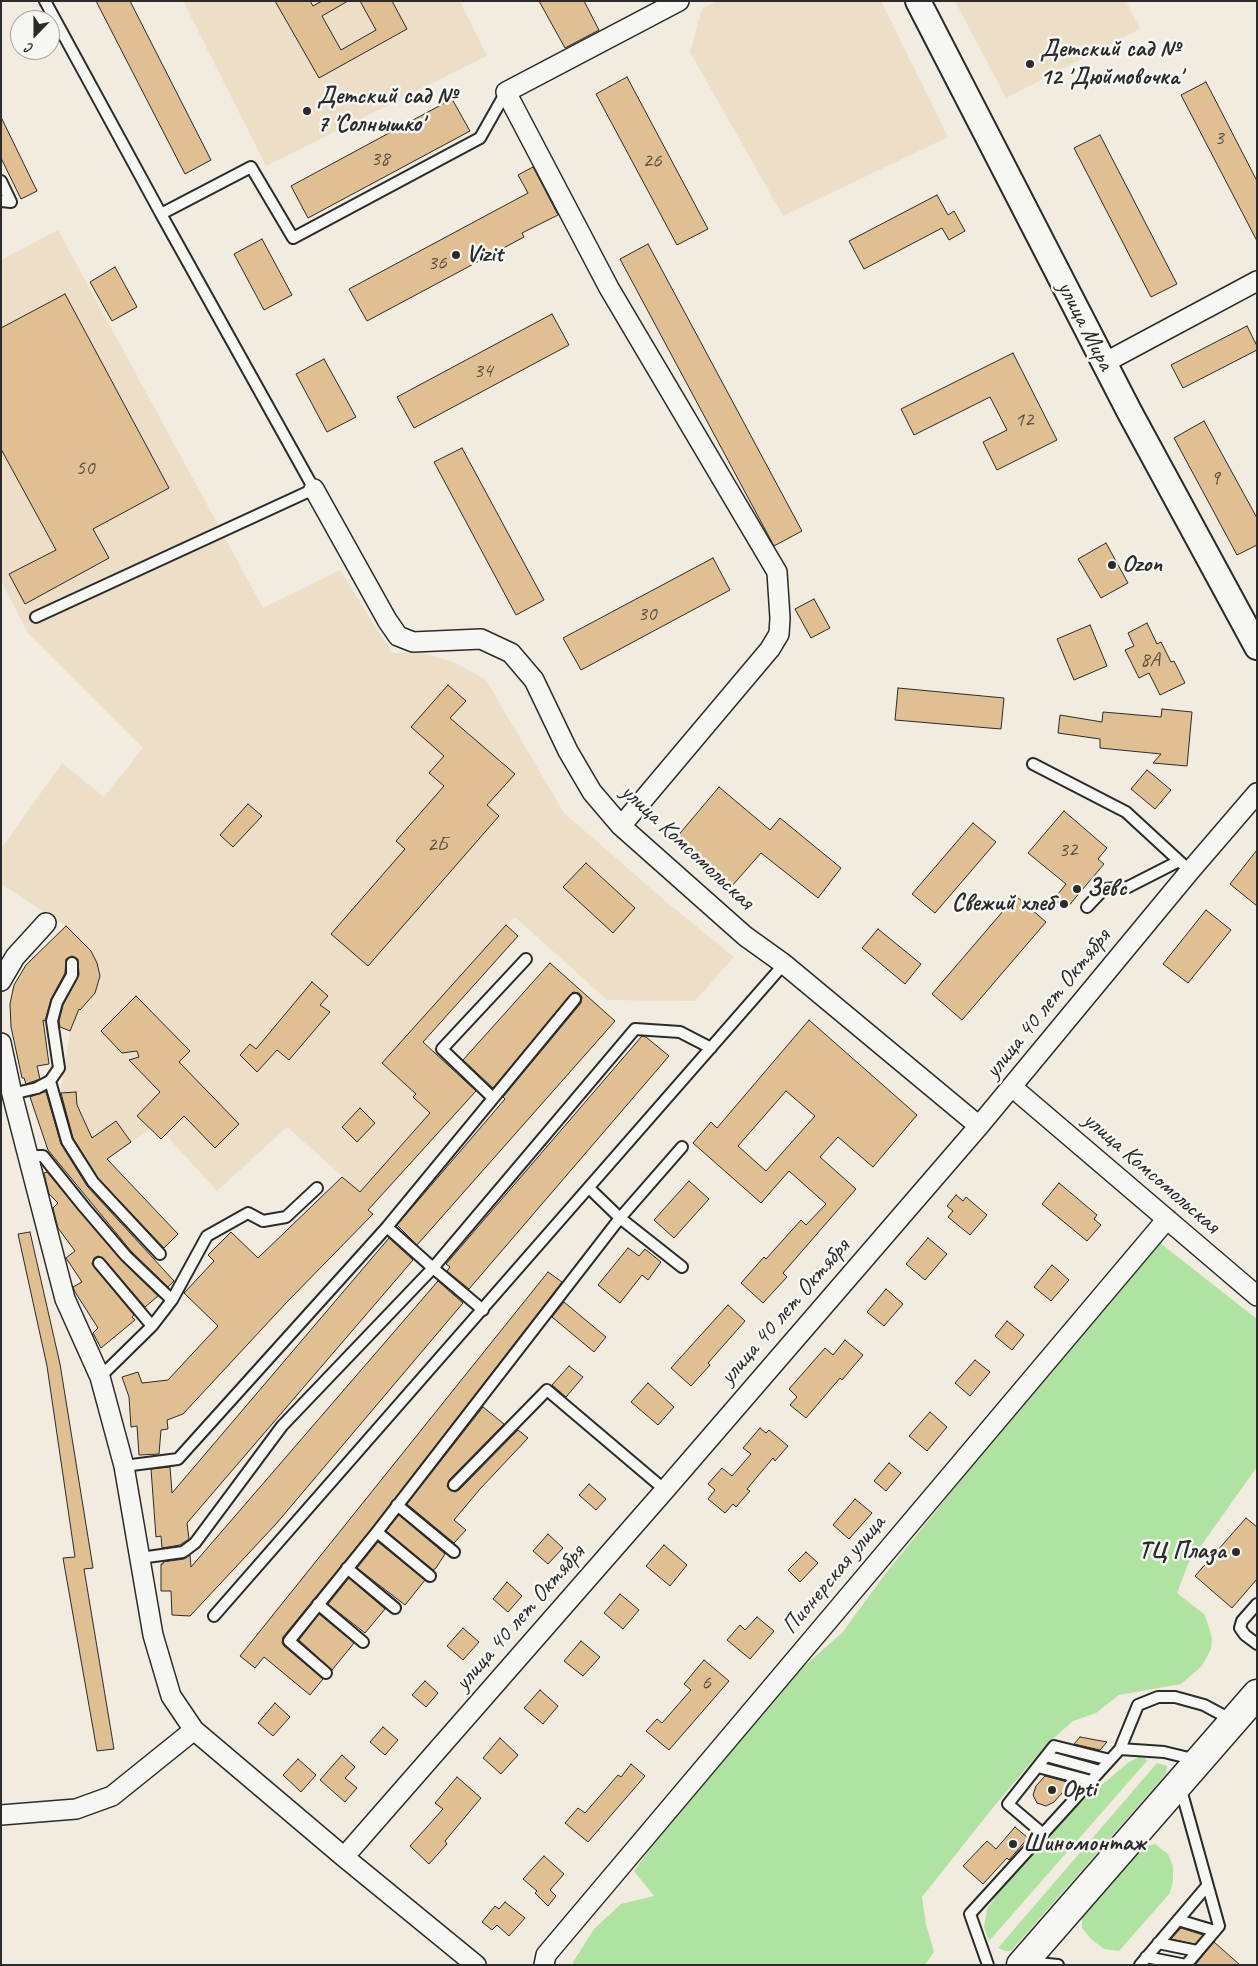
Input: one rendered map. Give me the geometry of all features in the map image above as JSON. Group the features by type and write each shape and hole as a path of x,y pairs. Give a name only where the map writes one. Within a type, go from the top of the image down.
{"main road":[{"path":"1022,1963 1257,1694"}],"street":[{"path":"621,826 770,649 779,634 780,618 777,572 609,288 506,92 679,1"},
{"name":"улица Мира","path":"918,1 1104,363 1257,647"},
{"path":"1104,363 1257,281"},
{"name":"улица Комсомольская","path":"314,489 387,620 398,636 413,642 481,639 511,653 534,680 568,751 592,792 621,826 745,936 784,964 979,1126"},
{"name":"улица 40 лет Октября","path":"344,1857 665,1490 979,1126 1012,1087 1185,866 1257,793"},
{"path":"1,981 15,957 46,923"},
{"path":"1,1043 12,1094 65,1299 100,1377 124,1466 153,1635 171,1696 194,1730 344,1857 476,1965"},
{"name":"улица Комсомольская","path":"1012,1087 1257,1296"},
{"name":"Пионерская улица","path":"544,1965 546,1955 1166,1219"},
{"path":"1,1815 76,1809 112,1796 194,1730"}],"lane":[{"path":"36,617 314,489 45,1"},
{"path":"161,214 251,167 293,238 480,138 506,92"},
{"path":"1,181 11,202 1,201"},
{"path":"1033,764 1126,812 1185,866 1128,887 1104,889 1087,907"},
{"path":"493,1098 442,1049 526,959"},
{"path":"12,1094 37,1088 50,1081 59,1068 52,1021 57,1002 72,975 72,963"},
{"path":"214,1616 784,964"},
{"path":"124,1466 178,1459 387,1227 575,999"},
{"path":"140,1558 183,1552 195,1543 282,1426 433,1268 635,1029 680,1032 711,1048"},
{"path":"50,1081 67,1141 93,1182 160,1254"},
{"path":"326,1673 289,1641 377,1532 620,1218 682,1147"},
{"path":"29,1156 44,1156 126,1256 172,1300"},
{"path":"100,1377 152,1326 172,1300 207,1236 248,1213 263,1221 286,1217 317,1188"},
{"path":"589,1188 620,1218 682,1267"},
{"path":"387,1227 483,1310"},
{"path":"99,1263 152,1326"},
{"path":"454,1485 546,1390 665,1490"},
{"path":"397,1505 454,1552"},
{"path":"377,1532 430,1576"},
{"path":"347,1568 395,1608"},
{"path":"318,1604 363,1642"},
{"path":"1257,1604 1242,1622 1240,1628 1245,1635 1257,1644"},
{"path":"988,1965 970,1914 1120,1749 1138,1705 1158,1697 1175,1697 1204,1705 1233,1720"},
{"path":"1042,1833 1008,1804 1054,1746 1110,1760"},
{"path":"1120,1749 1164,1752 1198,1760"},
{"path":"1046,1756 1100,1771"},
{"path":"1038,1767 1091,1781"},
{"path":"1143,1961 1186,1965 1219,1926 1179,1782"},
{"path":"1143,1961 1207,1886"},
{"path":"1178,1920 1215,1931"},
{"path":"1158,1943 1198,1951"},
{"path":"1022,1963 1058,1965"}],"shaded area":[{"name":"Детский сад № 7 'Солнышко'","path":"183,1 460,1 487,56 266,166"},
{"path":"717,1 881,1 948,137 783,216 690,52 702,9"},
{"name":"Детский сад № 12 'Дюймовочка'","path":"955,1 1126,1 1140,29 1006,98"},
{"path":"58,230 263,608 340,570 392,653 423,653 456,663 486,680 564,813 670,905 734,957 695,1001 607,1000 515,917 403,1039 438,1071 413,1097 430,1113 360,1192 287,1127 217,1191 166,1135 161,1139 151,1129 131,1142 116,1121 92,1138 77,1105 76,1093 60,1093 70,1031 77,1014 95,993 100,976 97,963 91,951 66,926 1,884 1,849 62,763 104,797 143,748 28,633 1,581 1,260"}],"green space":[{"path":"1155,1239 1257,1319 1257,1467 1188,1564 1177,1593 1205,1615 1212,1638 1211,1649 1202,1666 1181,1684 1119,1695 1096,1713 1073,1721 1047,1744 995,1805 922,1897 926,1924 934,1952 925,1965 573,1965 573,1962 594,1929 621,1904 654,1896 634,1871 687,1798 801,1669 842,1633 886,1573"},
{"path":"1143,1755 1147,1761 989,1941 984,1927 987,1909 1012,1873 1046,1832 1129,1762"},
{"path":"1157,1763 1167,1766 1166,1774 1011,1951 998,1948"},
{"path":"1155,1844 1168,1854 1173,1866 1173,1881 1170,1893 1119,1951 1104,1949 1091,1939 1082,1928 1082,1915 1142,1847"}],"building":[{"path":"96,1 130,1 211,160 185,174"},
{"path":"275,1 310,1 313,6 322,1 348,1 322,16 341,50 376,30 360,1 392,1 407,29 319,78"},
{"path":"539,1 584,1 599,30 565,48"},
{"path":"627,77 708,229 677,245 596,94"},
{"path":"1206,82 1257,181 1257,241 1181,95"},
{"path":"452,99 470,131 308,218 291,186"},
{"path":"1,117 37,191 21,199 1,158"},
{"path":"1100,135 1177,284 1151,297 1074,148"},
{"path":"533,167 558,215 522,233 524,237 367,321 349,289 528,193 518,175"},
{"path":"937,195 948,215 954,211 965,231 949,240 942,228 864,269 849,241"},
{"path":"262,239 292,295 264,310 234,254"},
{"path":"648,244 802,531 774,546 620,259"},
{"path":"115,267 137,307 112,321 90,282"},
{"path":"65,294 169,488 93,529 109,558 25,604 9,574 56,550 1,449 1,328"},
{"path":"552,314 569,345 414,428 397,397"},
{"path":"1247,326 1257,346 1257,350 1183,388 1171,365"},
{"path":"1013,353 1057,440 997,470 983,442 1007,430 990,397 914,435 901,409"},
{"path":"324,359 356,417 327,432 296,374"},
{"path":"1204,421 1257,518 1257,545 1237,555 1174,438"},
{"path":"462,448 544,600 516,615 434,462"},
{"path":"1106,543 1128,583 1101,598 1078,559"},
{"path":"713,558 730,590 581,670 563,638"},
{"path":"814,599 830,628 811,638 795,609"},
{"path":"1147,623 1157,644 1161,642 1171,662 1174,661 1185,683 1160,695 1149,673 1139,678 1125,650 1134,646 1128,633"},
{"path":"1090,625 1107,666 1074,680 1057,639"},
{"path":"448,685 466,701 450,718 515,774 487,805 499,816 368,966 331,934 405,849 396,841 444,786 429,773 444,756 411,727"},
{"path":"898,688 1004,698 1001,729 895,720"},
{"path":"1162,709 1192,712 1187,766 1153,763 1161,754 1100,748 1100,739 1058,733 1060,715 1102,722 1103,712 1161,717"},
{"path":"1147,770 1171,790 1155,809 1131,789"},
{"path":"719,787 770,830 780,818 841,868 818,898 761,853 731,887 676,838"},
{"path":"248,804 262,816 233,847 220,835"},
{"path":"1064,811 1107,848 1098,859 1104,864 1066,909 1054,899 1066,884 1028,853"},
{"path":"973,823 996,842 935,913 912,894"},
{"path":"1257,850 1257,906 1230,884"},
{"path":"586,863 635,908 613,933 563,887"},
{"path":"1016,896 1046,922 962,1020 932,994"},
{"path":"1206,910 1231,930 1188,983 1163,964"},
{"path":"506,925 518,936 423,1042 476,1091 368,1210 373,1214 287,1302 183,1414 167,1420 168,1429 161,1430 159,1454 139,1455 137,1426 131,1427 129,1397 122,1377 138,1372 142,1383 168,1380 218,1326 184,1293 214,1261 208,1255 231,1232 258,1258 342,1177 360,1192 430,1113 413,1097 416,1094 382,1063"},
{"path":"66,926 91,951 97,963 100,976 95,993 79,1009 70,1031 60,1027 59,1021 63,1005 79,975 78,959 72,956 66,959 65,973 51,999 45,1021 43,1020 49,1064 37,1066 40,1079 26,1084 24,1078 22,1078 11,1027 10,1004 14,985 26,965"},
{"path":"878,929 921,964 905,984 862,948"},
{"path":"550,963 615,1021 417,1245 397,1225 505,1099 503,1097 581,1003 582,997 579,993 573,992 493,1088 463,1060"},
{"path":"312,982 328,996 320,1005 330,1012 289,1060 277,1050 257,1072 240,1055 250,1044 256,1049"},
{"path":"136,996 190,1051 179,1062 239,1124 215,1148 184,1116 161,1139 137,1116 160,1092 129,1060 139,1057 137,1051 122,1053 101,1031"},
{"path":"809,1020 917,1115 873,1167 838,1137 820,1157 856,1189 783,1273 787,1277 763,1303 741,1283 764,1257 766,1259 801,1220 806,1225 826,1204 789,1171 761,1203 693,1143 711,1122 717,1128","holes":["786,1091 815,1116 766,1171 738,1146"]},
{"path":"642,1036 646,1037 669,1056 469,1289 447,1271 450,1267 446,1264"},
{"path":"46,1092 61,1144 87,1186 174,1281 168,1287 131,1251 48,1150 30,1097"},
{"path":"76,1092 77,1105 92,1138 116,1121 131,1142 107,1159 178,1234 164,1248 98,1178 73,1138 61,1093"},
{"path":"360,1108 375,1123 357,1142 342,1127"},
{"path":"47,1172 121,1260 158,1296 145,1307 104,1259 98,1256 94,1258 92,1264 134,1315 132,1317 135,1320 101,1348 93,1333 98,1328 73,1287 82,1282 66,1258 75,1251 58,1228 53,1208 58,1203 49,1194 44,1173"},
{"path":"689,1181 709,1199 674,1238 654,1220"},
{"path":"1059,1183 1097,1215 1094,1219 1101,1225 1087,1241 1042,1204"},
{"path":"956,1195 963,1201 966,1197 987,1215 970,1235 948,1217 953,1211 947,1206"},
{"path":"30,1232 60,1364 93,1568 84,1569 114,1749 97,1751 63,1558 75,1557 47,1366 18,1234"},
{"path":"389,1238 413,1260 187,1523 189,1539 180,1545 162,1548 161,1536 156,1537 151,1469 170,1467 172,1493"},
{"path":"928,1238 947,1254 925,1280 906,1264"},
{"path":"628,1248 639,1256 645,1249 661,1262 648,1280 642,1275 620,1303 598,1285"},
{"path":"1052,1265 1069,1280 1051,1301 1034,1287"},
{"path":"548,1272 562,1282 372,1528 283,1637 282,1643 284,1646 323,1679 310,1695 264,1657 255,1668 240,1656"},
{"path":"438,1281 463,1303 276,1524 190,1616 172,1615 171,1591 161,1591 161,1564 163,1562 184,1559 190,1555 191,1567"},
{"path":"886,1289 903,1304 884,1326 867,1312"},
{"path":"564,1302 606,1337 594,1352 552,1317"},
{"path":"728,1305 745,1321 708,1363 710,1365 691,1386 671,1368"},
{"path":"1007,1321 1024,1335 1012,1350 995,1336"},
{"path":"845,1340 863,1355 842,1380 840,1378 806,1418 790,1405 797,1397 789,1389 825,1348 833,1355"},
{"path":"975,1360 990,1372 970,1396 955,1383"},
{"path":"569,1366 583,1377 566,1397 552,1385"},
{"path":"648,1383 674,1407 658,1425 631,1402"},
{"path":"483,1407 504,1424 449,1480 447,1486 450,1490 455,1492 459,1490 518,1430 528,1438 454,1520 466,1530 454,1543 407,1504"},
{"path":"930,1412 947,1427 927,1451 909,1436"},
{"path":"760,1428 766,1433 769,1430 788,1446 775,1461 773,1458 747,1489 750,1491 736,1507 733,1504 725,1513 708,1499 715,1490 708,1484 722,1468 732,1476 751,1454 743,1448"},
{"path":"889,1463 901,1473 886,1491 874,1481"},
{"path":"589,1484 606,1499 596,1510 579,1495"},
{"path":"855,1499 872,1513 849,1539 833,1525"},
{"path":"399,1515 445,1554 433,1570 386,1531"},
{"name":"ТЦ Плаза","path":"1246,1518 1257,1527 1257,1579 1232,1608 1195,1576"},
{"path":"548,1534 563,1548 548,1564 533,1551"},
{"path":"378,1542 425,1580 405,1605 357,1568"},
{"path":"664,1545 687,1565 670,1586 646,1566"},
{"path":"806,1552 818,1563 800,1582 788,1570"},
{"path":"349,1578 385,1609 365,1633 328,1604"},
{"path":"507,1582 522,1596 508,1612 493,1599"},
{"path":"620,1594 639,1610 623,1629 604,1613"},
{"path":"319,1614 354,1643 332,1670 299,1640"},
{"path":"757,1617 774,1631 750,1659 727,1640 740,1625 745,1630"},
{"path":"463,1628 479,1642 463,1660 447,1646"},
{"path":"581,1641 600,1657 583,1676 564,1661"},
{"path":"704,1660 729,1681 669,1750 646,1731 657,1719 662,1723 691,1690 684,1684"},
{"path":"425,1681 438,1693 426,1707 412,1695"},
{"path":"540,1690 558,1706 543,1724 524,1708"},
{"path":"275,1703 290,1717 273,1736 258,1723"},
{"path":"383,1727 398,1740 385,1755 370,1742"},
{"path":"1080,1737 1107,1742 1100,1750 1074,1744"},
{"path":"500,1738 518,1755 501,1774 483,1758"},
{"path":"342,1755 355,1767 345,1778 357,1788 345,1802 320,1780"},
{"path":"298,1759 316,1775 301,1792 283,1775"},
{"path":"631,1764 645,1776 588,1842 565,1823 578,1808 585,1813 618,1775 621,1777"},
{"path":"1045,1776 1071,1783 1054,1802 1046,1806 1037,1803 1033,1795 1036,1786"},
{"path":"457,1777 481,1798 445,1841 447,1844 429,1864 410,1846 443,1809 435,1803"},
{"path":"1015,1827 1028,1838 1009,1860 1007,1858 983,1884 963,1866 987,1841 996,1849"},
{"path":"544,1856 564,1874 550,1890 556,1896 548,1906 535,1893 537,1891 523,1879"},
{"path":"505,1902 525,1918 509,1936 497,1925 492,1930 482,1922 495,1906 499,1909"},
{"path":"1181,1928 1203,1935 1195,1944 1171,1939"},
{"path":"1214,1942 1240,1965 1195,1965"}],"place":[{"name":"Детский сад № 12 'Дюймовочка'","path":"1030,64"},
{"name":"Детский сад № 7 'Солнышко'","path":"307,111"},
{"name":"Vizit","path":"456,255"},
{"name":"Ozon","path":"1112,565"},
{"name":"Зевс","path":"1077,889"},
{"name":"Свежий хлеб","path":"1064,904"},
{"name":"ТЦ Плаза","path":"1236,1552"},
{"name":"Opti","path":"1052,1790"},
{"name":"Шиномонтаж","path":"1013,1844"}]}
